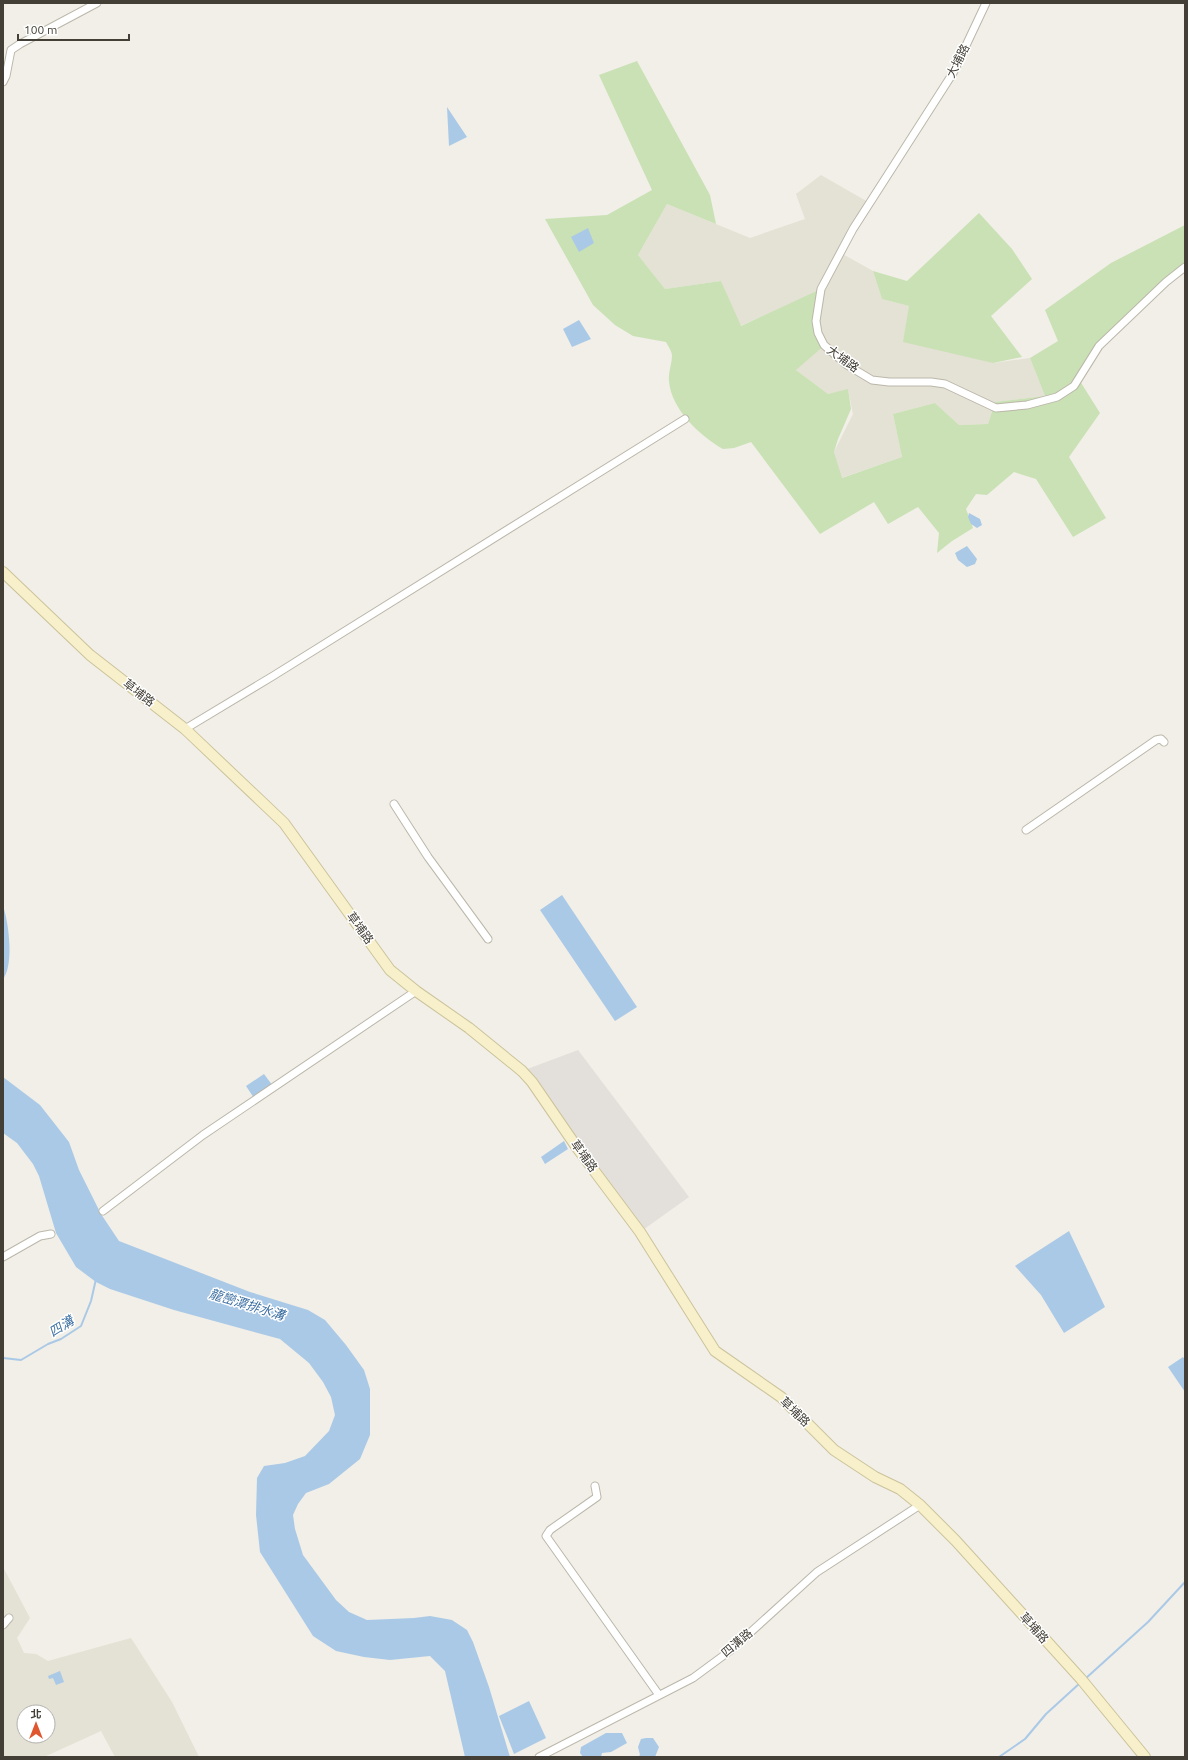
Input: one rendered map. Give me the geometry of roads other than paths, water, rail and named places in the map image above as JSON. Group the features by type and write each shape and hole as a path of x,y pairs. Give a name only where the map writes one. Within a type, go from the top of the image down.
{"street":[{"path":"3,82 6,76 11,50 96,3"},
{"name":"大埔路","path":"986,3 952,73 853,229 821,290 816,321 818,333 824,345 847,365 872,380 889,382 931,382 945,384 996,408 1027,405 1057,397 1074,386 1099,346 1166,282 1185,267"},
{"path":"185,729 273,676 685,419"},
{"name":"草埔路","path":"3,572 90,655 185,729 284,823 390,970 416,991 469,1028 522,1071 532,1082 578,1149 640,1232 715,1350 781,1397 834,1450 875,1477 900,1489 920,1505 956,1541 1080,1679 1145,1757"},
{"path":"1026,830 1156,740 1161,739 1164,742"},
{"path":"394,804 428,857 488,939"},
{"path":"103,1211 203,1135 416,991"},
{"path":"3,1256 40,1236 51,1234"},
{"path":"595,1486 596,1497 550,1530 546,1536 659,1695"},
{"name":"四溝路","path":"539,1757 693,1678 731,1650 817,1572 920,1505"},
{"path":"3,1625 9,1618"}],"water":[{"path":"447,107 467,137 449,146"},
{"path":"588,228 594,243 579,252 571,237"},
{"path":"579,320 591,339 572,347 563,329"},
{"path":"969,513 980,519 982,525 977,528 971,524 968,517"},
{"path":"967,546 977,559 975,564 967,567 958,560 955,553"},
{"path":"562,895 637,1007 615,1021 540,910"},
{"path":"3,906 9,933 9,954 6,973 3,979"},
{"path":"264,1074 273,1086 254,1098 246,1086"},
{"name":"龍巒潭排水溝","path":"3,1077 40,1105 69,1142 79,1170 101,1214 119,1241 250,1292 308,1310 325,1320 346,1345 364,1370 370,1389 370,1435 360,1459 329,1484 306,1493 298,1504 293,1515 295,1529 303,1555 336,1600 349,1612 367,1620 430,1616 452,1620 467,1630 473,1642 489,1687 510,1757 465,1757 445,1671 430,1656 390,1660 364,1657 336,1651 313,1636 260,1552 256,1515 257,1478 264,1466 285,1463 305,1456 329,1431 335,1415 331,1397 323,1382 309,1363 280,1339 174,1310 110,1289 96,1282 76,1267 56,1233 39,1176 33,1164 17,1143 3,1133"},
{"path":"564,1141 568,1149 545,1164 541,1157"},
{"path":"1069,1231 1105,1307 1064,1333 1041,1295 1015,1266"},
{"path":"1183,1357 1185,1360 1185,1392 1168,1367"},
{"path":"60,1671 64,1682 56,1685 53,1678 49,1679 48,1676"},
{"path":"529,1701 546,1738 514,1754 499,1716"},
{"path":"606,1733 622,1733 627,1743 611,1752 602,1753 601,1757 583,1757 580,1753 581,1747"},
{"path":"653,1738 659,1747 655,1757 638,1757 640,1755 638,1747 641,1739"}],"waterway":[{"name":"四溝","path":"3,1358 21,1360 48,1344 61,1339 81,1326 91,1301 96,1279"},
{"path":"1085,1679 1148,1622 1185,1582"},
{"path":"999,1757 1025,1739 1046,1714 1080,1683"}]}
